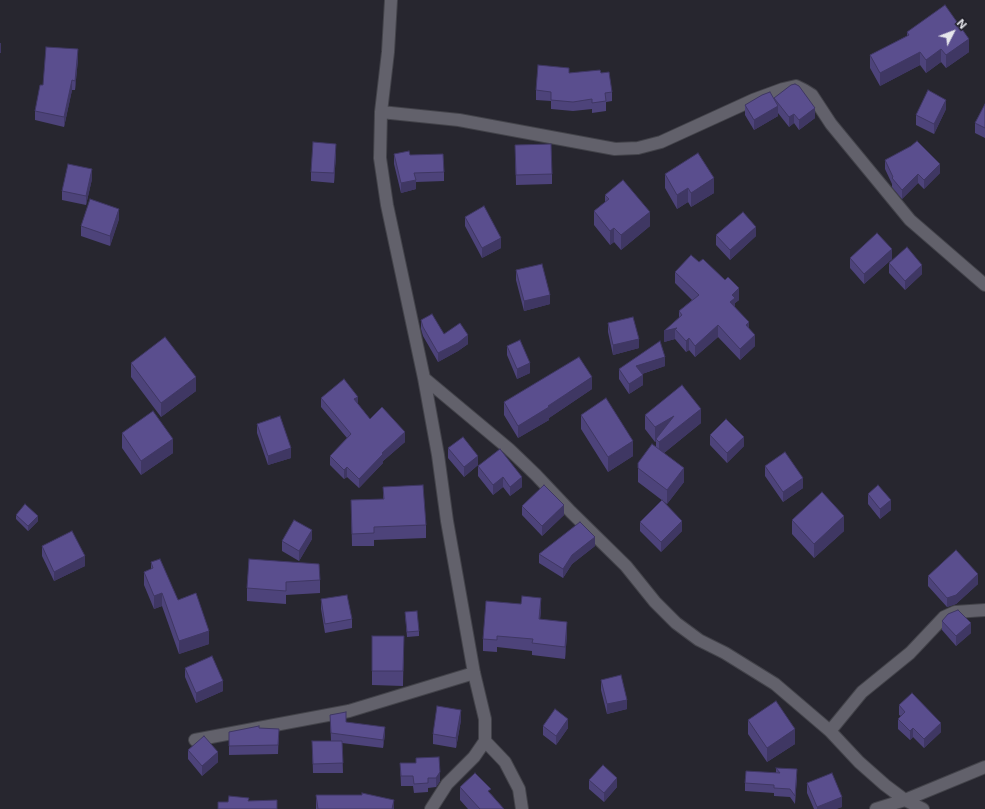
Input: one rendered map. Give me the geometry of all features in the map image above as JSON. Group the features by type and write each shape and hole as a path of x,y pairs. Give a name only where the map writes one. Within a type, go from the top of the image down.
{"street":[{"path":"391,0 388,52 381,112 380,158 387,205 424,378 438,455 447,521 474,673 485,719 485,741 474,757 447,784 431,809"},
{"path":"381,112 459,120 615,149 638,148 661,142 753,100 796,86 812,95 831,124 910,220 985,286"},
{"path":"424,378 509,449 626,566 655,602 676,623 699,640 774,684 830,731 859,762 885,785 905,800 923,809"},
{"path":"830,731 862,692 910,653 944,617 955,612 985,610"},
{"path":"195,740 349,711 474,673"},
{"path":"485,741 505,762 519,789 522,809"},
{"path":"876,809 905,800 985,767"}],"building":[{"path":"945,5 969,39 946,55 941,49 926,60 920,52 880,73 870,55 909,35 907,32"},
{"path":"46,47 78,49 75,81 72,80 64,117 35,111 40,85 43,85"},
{"path":"538,65 569,68 569,73 600,70 601,73 609,72 612,92 605,93 606,101 592,103 592,99 573,102 551,100 551,92 536,90"},
{"path":"795,84 799,86 815,108 799,120 794,114 789,117 774,98 791,85"},
{"path":"928,90 946,100 934,124 916,115"},
{"path":"770,92 778,106 754,120 745,105"},
{"path":"985,104 985,128 975,123"},
{"path":"917,141 940,164 924,180 918,174 902,190 892,178 893,177 885,160 911,146"},
{"path":"313,142 336,144 334,173 311,172"},
{"path":"551,144 552,174 516,175 515,145"},
{"path":"409,151 410,155 443,154 444,172 414,173 416,180 401,183 394,154"},
{"path":"698,153 714,178 691,193 688,188 677,195 665,174"},
{"path":"68,164 92,169 86,196 62,191"},
{"path":"623,180 650,212 621,235 614,228 610,231 594,211 609,199 605,195"},
{"path":"90,199 119,209 110,236 81,226"},
{"path":"484,206 501,238 482,248 465,217"},
{"path":"743,212 756,227 730,250 716,235"},
{"path":"877,233 892,249 864,274 850,258"},
{"path":"907,247 922,265 905,281 889,263"},
{"path":"691,255 699,262 703,259 725,280 728,277 739,288 732,295 735,298 730,302 749,322 746,325 755,335 740,349 718,325 695,346 689,338 686,341 675,329 677,328 664,331 682,315 679,311 699,295 675,272"},
{"path":"542,264 550,295 524,301 516,270"},
{"path":"432,314 444,334 460,323 468,335 458,343 438,353 423,327 421,320"},
{"path":"633,317 639,339 613,345 608,323"},
{"path":"165,337 196,377 161,403 131,363"},
{"path":"520,340 530,363 517,369 507,346"},
{"path":"660,341 665,357 636,366 643,375 629,384 619,369"},
{"path":"579,357 592,377 548,406 549,407 518,426 504,402"},
{"path":"344,379 358,397 354,399 370,419 382,407 405,432 382,453 383,454 359,479 347,467 344,470 330,456 351,434 321,398"},
{"path":"682,385 701,409 659,442 656,439 674,416 655,427 645,415"},
{"path":"606,398 633,441 608,457 581,415"},
{"path":"153,411 173,439 141,461 122,433"},
{"path":"280,416 291,448 268,456 257,424"},
{"path":"726,419 744,437 727,453 710,435"},
{"path":"463,437 478,456 464,467 448,448"},
{"path":"652,444 684,468 667,490 638,468 638,463"},
{"path":"500,449 522,477 510,487 503,477 493,485 478,466"},
{"path":"785,452 803,478 783,492 765,466"},
{"path":"423,485 426,525 374,527 374,533 352,534 351,500 384,499 383,487"},
{"path":"544,485 564,505 542,526 522,506"},
{"path":"878,485 891,500 880,509 868,494"},
{"path":"822,492 844,516 814,544 792,520"},
{"path":"662,500 682,521 661,542 640,522"},
{"path":"25,504 38,516 28,526 16,515"},
{"path":"294,520 312,530 299,551 282,541"},
{"path":"580,522 595,537 572,555 563,569 539,554"},
{"path":"72,531 85,556 54,572 42,546"},
{"path":"956,550 978,574 956,595 947,598 928,576"},
{"path":"160,559 178,600 196,593 209,631 179,641 162,593 154,596 144,572 153,568 151,562"},
{"path":"249,559 319,564 320,580 286,582 286,591 247,588"},
{"path":"347,595 352,619 325,624 321,599"},
{"path":"522,596 541,598 539,619 567,622 565,647 532,643 533,639 497,636 497,640 483,639 486,601 521,604"},
{"path":"958,610 971,623 956,636 942,621 948,614"},
{"path":"417,611 419,631 407,632 405,612"},
{"path":"372,636 404,636 403,671 372,671"},
{"path":"212,656 223,681 196,693 185,668"},
{"path":"621,675 627,700 607,704 601,680"},
{"path":"912,693 941,723 924,739 913,728 910,731 898,719 905,712 899,705"},
{"path":"776,701 795,729 767,748 748,720"},
{"path":"437,706 461,710 456,738 433,734"},
{"path":"555,709 568,719 556,736 543,726"},
{"path":"346,712 346,722 385,727 383,740 331,733 330,715"},
{"path":"259,726 259,728 279,729 278,745 229,746 229,732"},
{"path":"204,736 218,752 202,766 188,750"},
{"path":"312,741 342,741 343,763 313,764"},
{"path":"439,757 440,772 436,778 428,778 428,783 414,784 413,776 401,776 400,763 416,763 416,758"},
{"path":"603,765 617,778 604,793 589,780"},
{"path":"776,768 797,769 795,796 790,789 774,788 774,785 745,783 746,771 780,773"},
{"path":"475,773 491,789 488,791 504,809 480,809 460,787"},
{"path":"832,773 842,797 817,807 807,783"},
{"path":"362,793 394,800 392,809 318,809 316,795 362,795"},
{"path":"229,796 249,798 248,801 277,800 277,809 218,809 218,802 228,802"}]}
